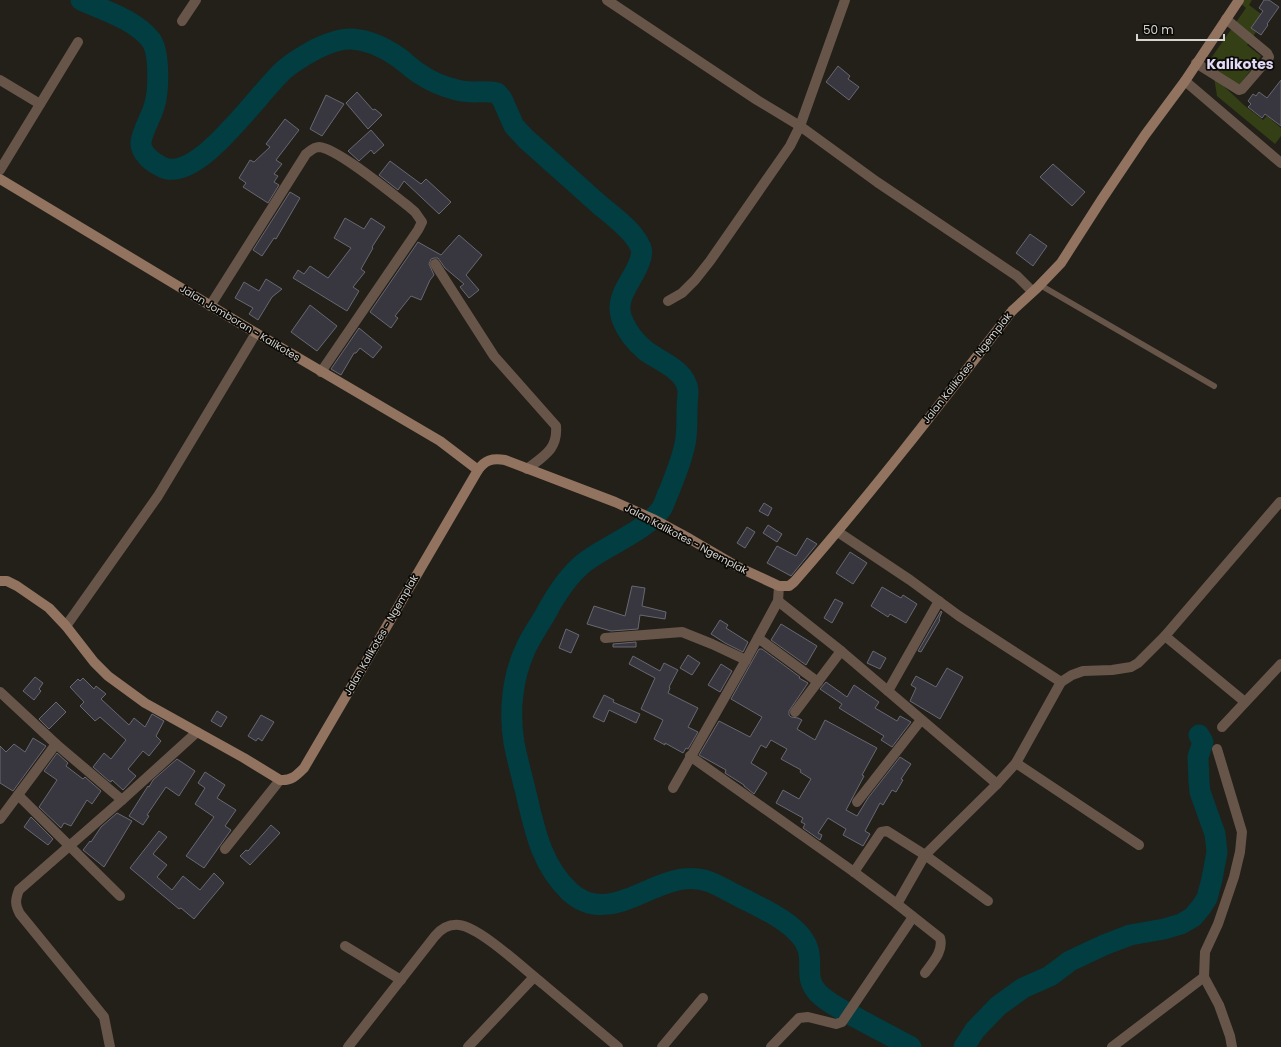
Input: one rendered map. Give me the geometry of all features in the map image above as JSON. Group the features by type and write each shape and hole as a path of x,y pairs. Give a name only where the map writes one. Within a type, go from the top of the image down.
{"street":[{"path":"182,21 196,0"},
{"path":"607,0 757,100 800,126 877,182 1017,276 1032,291"},
{"path":"668,301 682,293 695,280 710,261 790,146 800,126 845,0"},
{"name":"Jalan Kalikotes - Ngemplak","path":"280,780 290,779 304,768 484,462 496,459 505,460 528,468 615,502 653,519 738,567 779,586 789,586 794,582 838,532 886,473 1012,311 1061,263 1141,141 1185,81 1239,0"},
{"path":"1196,63 1239,90 1242,89 1267,60 1269,57 1267,53 1226,19"},
{"path":"0,170 78,42"},
{"path":"0,80 40,104"},
{"path":"1185,81 1281,163"},
{"path":"210,306 306,154 314,148 319,147 328,149 344,158 408,206 415,212 422,222 321,372"},
{"name":"Jalan Jomboran - Kalikotes","path":"0,179 210,306 440,441 478,470"},
{"path":"435,264 494,356 556,426 556,440 550,451 528,468"},
{"path":"66,626 158,496 256,333"},
{"path":"898,904 925,855 997,784 1016,763 1061,682 1072,675 1083,671 1112,670 1131,667 1138,663 1165,636 1280,502 1281,503"},
{"path":"838,532 910,580 959,616 1061,682"},
{"path":"0,581 7,581 38,599 49,608 66,626 94,662 108,676 145,703 280,780 225,849"},
{"path":"673,788 778,601 779,586"},
{"path":"778,601 841,651 997,784"},
{"path":"888,691 938,601"},
{"path":"605,638 682,632 746,660"},
{"path":"1165,636 1245,702"},
{"path":"758,638 818,682"},
{"path":"795,712 841,651"},
{"path":"1222,726 1281,664"},
{"path":"0,692 56,744 122,800"},
{"path":"857,802 921,720"},
{"path":"110,1045 104,1017 20,914 15,904 16,898 19,890 197,732"},
{"path":"0,819 56,744"},
{"path":"1217,749 1242,832 1240,852 1234,877 1218,924 1205,952 1204,977 1219,1005 1230,1036 1232,1047"},
{"path":"690,756 898,904 940,938 942,943 939,952 925,973"},
{"path":"1016,763 1139,845"},
{"path":"18,795 120,896"},
{"path":"854,872 880,835 884,831 889,832 925,855 988,901"},
{"path":"771,1047 799,1018 813,1017 836,1024 842,1022 914,917"},
{"path":"348,1047 440,931 451,925 459,925 470,928 496,946 618,1047"},
{"path":"345,946 401,980"},
{"path":"468,1047 534,977"},
{"path":"1112,1047 1204,977"},
{"path":"662,1047 702,998"}],"lane":[{"path":"1040,285 1214,386"}],"green space":[{"path":"1240,0 1252,0 1249,5 1261,14 1251,28 1256,32 1247,45 1261,56 1238,87 1207,64 1246,8 1239,2"},
{"path":"1214,77 1245,106 1263,120 1267,116 1281,128 1281,136 1275,144 1217,96"}],"building":[{"path":"1264,0 1269,0 1279,7 1261,35 1251,28 1263,11 1259,8"},
{"path":"838,66 850,76 848,79 859,87 849,100 826,82"},
{"path":"1281,80 1281,126 1265,114 1262,118 1248,107 1251,104 1248,101 1253,94 1256,96 1259,92 1267,98"},
{"path":"357,92 373,110 375,109 382,115 368,129 346,103"},
{"path":"326,95 344,104 322,136 310,129"},
{"path":"285,119 299,130 276,160 282,164 274,174 278,176 274,182 279,185 268,203 243,187 246,183 239,178 250,160 254,162 270,147 266,144"},
{"path":"371,130 384,145 374,154 371,150 359,161 348,151"},
{"path":"390,161 421,184 426,179 451,202 439,214 404,181 398,190 379,175"},
{"path":"1053,164 1085,192 1072,206 1040,177"},
{"path":"290,192 300,198 276,239 274,238 262,256 253,250"},
{"path":"345,218 364,229 371,218 385,227 372,247 373,248 361,269 365,272 353,287 359,291 347,311 293,278 298,270 304,274 310,266 328,278 351,248 334,238"},
{"path":"1030,234 1047,246 1033,266 1016,253"},
{"path":"459,235 482,255 466,275 479,290 469,298 460,287 464,284 445,268 438,258 434,258 431,259 429,264 434,275 430,280 421,300 411,296 395,316 398,318 391,328 370,312 418,242 441,255"},
{"path":"266,279 282,289 272,297 258,320 249,314 253,308 235,298 244,282 259,291"},
{"path":"310,305 337,326 317,351 291,332"},
{"path":"359,328 382,347 373,358 360,348 356,353 354,353 341,375 331,369"},
{"path":"764,503 772,508 768,516 759,511"},
{"path":"768,525 782,534 777,542 763,533"},
{"path":"747,527 755,532 745,548 737,543"},
{"path":"807,538 817,544 791,576 767,563 777,546 796,556"},
{"path":"850,552 867,563 853,584 836,573"},
{"path":"632,586 645,588 642,606 666,612 665,619 640,615 638,629 611,631 587,624 594,606 625,616"},
{"path":"882,587 901,598 903,595 917,604 906,623 890,614 888,617 871,606"},
{"path":"835,599 843,603 832,623 824,618"},
{"path":"941,611 940,620 921,652 918,651"},
{"path":"720,620 728,625 726,628 748,642 743,652 711,634"},
{"path":"781,624 817,646 806,665 771,640"},
{"path":"566,629 579,635 571,653 559,648"},
{"path":"636,642 636,647 613,647 613,644"},
{"path":"759,649 762,649 800,677 799,678 808,683 789,711 789,715 791,717 802,720 797,729 815,740 825,720 877,748 862,775 864,776 846,810 857,816 868,798 900,757 911,764 901,779 903,780 896,792 892,790 883,805 880,803 865,831 870,834 863,846 843,835 846,829 828,818 818,833 822,835 820,840 803,828 805,824 801,822 803,818 776,803 783,790 799,799 811,779 800,772 801,770 781,759 787,749 771,740 766,748 761,745 751,763 767,773 754,794 744,785 725,773 726,770 699,755 719,721 750,737 762,717 731,699"},
{"path":"873,651 886,658 880,669 867,663"},
{"path":"688,655 700,663 692,675 680,668"},
{"path":"633,656 660,671 664,663 678,670 669,687 668,693 698,708 688,727 698,732 688,749 686,748 683,753 654,739 663,720 641,709 655,678 629,664"},
{"path":"721,664 732,671 720,692 708,685"},
{"path":"947,668 963,677 940,719 910,701 916,688 911,685 916,676 936,687"},
{"path":"35,677 43,683 39,689 41,691 34,700 23,691"},
{"path":"83,678 94,689 96,686 106,694 101,699 129,725 134,718 145,727 152,714 164,721 156,736 161,741 149,756 143,751 128,769 136,776 123,790 112,780 111,782 109,781 93,767 104,753 111,759 126,740 100,717 95,721 80,706 84,702 70,687 78,679 80,681"},
{"path":"826,682 847,697 854,685 879,702 875,708 897,721 900,716 911,722 892,747 881,740 884,736 839,708 842,704 820,689"},
{"path":"604,695 614,700 613,702 640,714 636,723 609,710 604,722 593,717"},
{"path":"56,702 66,712 49,729 39,719"},
{"path":"217,711 227,717 221,727 211,721"},
{"path":"261,715 274,722 262,741 258,738 256,741 248,736"},
{"path":"33,738 46,746 13,791 0,783 0,746 6,752 14,744 25,752"},
{"path":"57,753 68,763 66,766 83,779 85,777 101,791 92,804 87,800 71,826 64,823 61,828 39,807 57,780 44,771"},
{"path":"177,759 195,771 179,796 166,787 147,815 149,816 143,825 129,816 153,780"},
{"path":"205,772 225,785 217,798 236,810 225,826 231,830 204,868 186,856 214,817 195,804 205,788 198,783"},
{"path":"117,813 132,821 104,867 83,850 90,841 91,842 101,827"},
{"path":"31,817 53,839 48,845 24,827"},
{"path":"271,825 280,833 250,865 240,856 246,850 248,851"},
{"path":"159,831 167,837 153,854 167,865 157,877 172,890 183,876 200,890 214,873 224,883 194,919 181,908 179,909 130,868"}],"waterway":[{"path":"81,0 136,26 151,40 154,46 158,73 156,100 142,138 141,146 145,154 162,167 177,169 193,162 210,149 228,133 274,80 296,61 324,45 343,39 358,40 376,45 388,51 424,77 452,89 472,92 497,93 502,99 514,126 526,139 622,224 636,239 642,253 635,273 626,287 620,302 622,319 638,344 646,351 672,367 683,377 688,391 687,428 684,451 662,508 646,524 585,562 573,574 553,601 525,650 514,684 512,720 514,743 535,830 545,857 560,881 570,892 584,901 598,904 612,903 669,882 683,879 693,879 704,880 714,884 769,912 789,924 804,940 808,949 811,982 818,993 837,1007 911,1047"},
{"path":"964,1047 975,1030 998,1006 1023,988 1050,976 1070,961 1104,945 1130,935 1164,929 1181,924 1193,917 1202,906 1207,898 1217,852 1215,834 1200,792 1198,757 1203,742 1199,735"}],"district":[{"name":"Kalikotes","path":"1240,64"}]}
